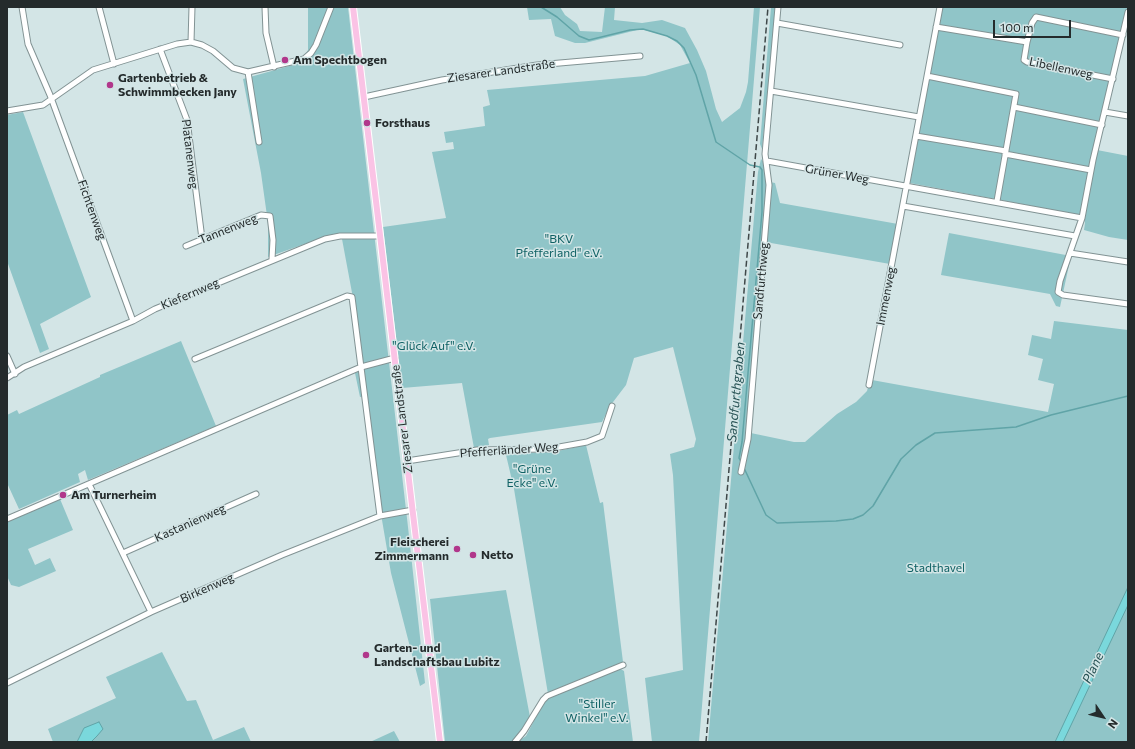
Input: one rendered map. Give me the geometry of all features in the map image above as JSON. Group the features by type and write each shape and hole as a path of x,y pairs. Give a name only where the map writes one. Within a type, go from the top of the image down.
{"main road":[{"name":"Ziesarer Landstraße","path":"353,7 440,742"}],"street":[{"name":"Fichtenweg","path":"22,7 28,44 51,100 133,321"},
{"path":"99,7 114,64"},
{"path":"191,42 192,7"},
{"path":"265,7 266,33 274,67"},
{"path":"7,111 43,105 87,74 177,44 191,42 207,48 233,68 248,72 304,59 311,54 321,34 331,7"},
{"name":"Sandfurthweg","path":"741,472 748,439 768,191 767,162 765,154 778,7"},
{"name":"Immenweg","path":"869,385 940,7"},
{"path":"1128,12 1091,170 1082,218 1058,292 1063,295 1128,304"},
{"name":"Libellenweg","path":"1113,80 1026,62 1024,60 1027,42 1032,23 1036,18 1123,35"},
{"path":"776,23 900,46"},
{"path":"936,27 1027,42"},
{"path":"1122,42 1128,43"},
{"name":"Platanenweg","path":"160,49 187,120 202,239"},
{"name":"Ziesarer Landstraße","path":"364,97 442,80 536,65 640,56"},
{"path":"248,72 258,142"},
{"path":"927,76 1016,94 997,201"},
{"path":"771,91 919,117"},
{"path":"1014,106 1102,125"},
{"path":"1105,112 1128,116"},
{"path":"916,136 1091,170"},
{"name":"Grüner Weg","path":"767,162 907,186"},
{"path":"907,186 997,201 1082,218"},
{"path":"903,206 1075,236"},
{"name":"Tannenweg","path":"186,246 261,215 270,216 273,240 272,259"},
{"name":"Kiefernweg","path":"7,378 24,367 133,321 155,309 272,259 333,237 380,236"},
{"path":"1070,253 1128,262"},
{"path":"195,359 347,296 352,297 380,516"},
{"path":"7,356 15,374"},
{"path":"7,519 361,367 395,358"},
{"name":"Pfefferländer Weg","path":"407,461 477,450 548,449 587,442 602,436 612,406"},
{"path":"89,484 151,612"},
{"name":"Kastanienweg","path":"123,553 256,494"},
{"name":"Birkenweg","path":"7,683 151,612 282,555 380,516 412,510"},
{"path":"515,742 547,696 623,665"}],"green space":[{"path":"308,7 348,7 425,683 420,686 391,573 382,520 366,396 360,397 355,373 363,370 353,298 342,239 340,235 327,236 268,257 268,223 261,173 243,79 300,63 308,50"},
{"path":"527,7 560,7 565,15 577,24 580,31 602,32 605,7 615,7 614,20 642,23 662,20 685,28 706,71 716,109 722,122 740,108 746,92 754,7 760,7 699,742 652,742 645,678 683,670 673,475 670,454 694,447 696,439 673,347 634,358 626,385 610,406 602,422 490,438 488,439 489,445 474,448 462,383 402,388 383,227 446,218 432,152 454,149 453,142 446,143 444,132 485,126 483,107 490,105 487,90 645,76 690,63 680,45 667,36 641,29 585,43 575,43 555,36 551,19 529,20"},
{"path":"771,7 776,7 762,149 760,144"},
{"path":"942,7 1128,7 1080,215 910,183"},
{"path":"23,112 91,297 40,324 49,349 40,353 7,261 7,115"},
{"path":"1097,150 1128,156 1128,240 1109,237 1084,230 1084,218"},
{"name":"Stadthavel","path":"761,159 765,164 767,182 746,432 794,442 805,442 837,414 856,402 867,391 870,380 1048,412 1054,384 1038,380 1043,359 1028,355 1032,335 1051,339 1054,321 1128,330 1128,742 708,742 758,172"},
{"path":"770,182 775,183 780,203 898,224 890,264 771,243 764,268"},
{"path":"949,233 1071,256 1060,307 1056,306 1050,294 941,275"},
{"path":"181,341 216,426 88,480 85,470 78,474 80,482 19,509 7,483 7,415 17,410 19,414 100,377 100,375"},
{"name":"\"Grüne Ecke\" e.V.","path":"586,445 600,503 603,502 623,662 548,694 514,489 506,455 558,451"},
{"path":"60,499 73,530 28,549 35,565 50,558 56,571 19,587 11,585 7,576 7,522"},
{"path":"506,590 530,717 513,742 445,742 430,599"},
{"path":"162,652 187,701 196,700 213,740 244,727 251,742 91,742 95,738 84,728 77,742 53,742 48,729 116,698 106,677"},
{"name":"\"Stiller Winkel\" e.V.","path":"619,668 624,671 633,742 517,742 526,736 545,700"},
{"path":"394,731 400,742 370,742"}],"water":[{"name":"Plane","path":"1128,587 1128,605 1063,742 1055,742"},
{"path":"99,722 103,729 91,742 77,742 84,728"}],"waterway":[{"name":"Sandfurthgraben","path":"541,7 557,17 579,36 589,40 630,30 643,29 667,36 677,41 684,48 696,75 716,142 750,165 760,167 762,170 762,212 742,442 739,458 742,463"},
{"name":"Sandfurthgraben","path":"744,468 766,515 777,523 853,519 863,515 873,506 901,459 916,445 935,433 1016,427 1051,415 1128,396"}],"railway":[{"path":"706,742 768,7"}],"place":[{"name":"Am Spechtbogen","path":"285,60"},
{"name":"Gartenbetrieb & Schwimmbecken Jany","path":"110,85"},
{"name":"Forsthaus","path":"367,123"},
{"name":"Am Turnerheim","path":"63,495"},
{"name":"Fleischerei Zimmermann","path":"457,549"},
{"name":"Netto","path":"473,555"},
{"name":"Garten- und Landschaftsbau Lubitz","path":"366,655"}],"park label":[{"name":"\"BKV Pfefferland\" e.V.","path":"559,246"},
{"name":"\"Glück Auf\" e.V.","path":"434,346"}]}
